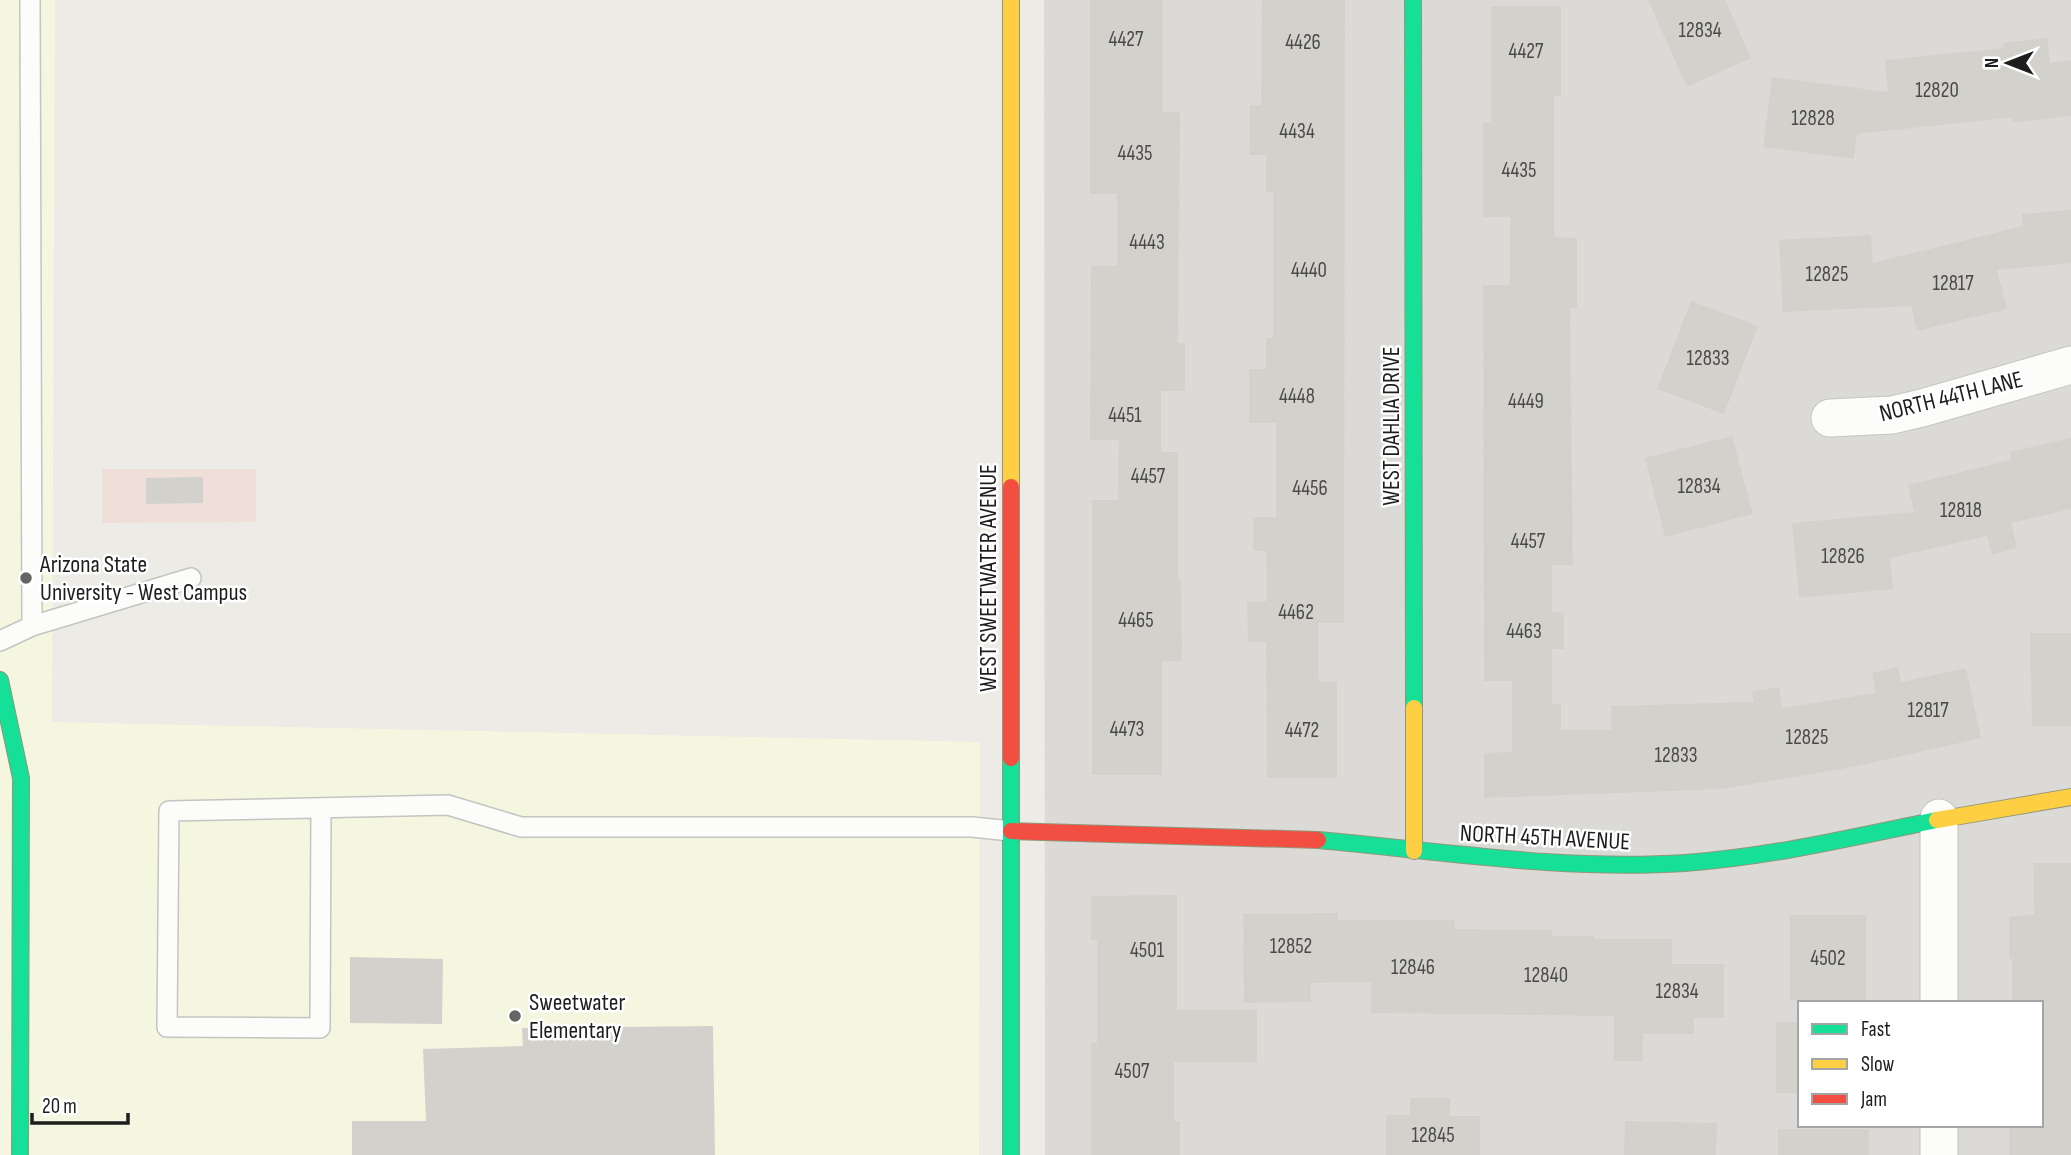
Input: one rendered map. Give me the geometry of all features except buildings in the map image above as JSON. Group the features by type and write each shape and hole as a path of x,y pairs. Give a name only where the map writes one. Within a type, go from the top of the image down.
{"street":[{"name":"WEST SWEETWATER AVENUE","path":"1011,0 1011,1155"},
{"name":"WEST DAHLIA DRIVE","path":"1413,0 1414,851"},
{"name":"NORTH 44TH LANE","path":"1830,418 1892,415 2071,365"},
{"path":"0,680 21,778 20,1155"},
{"name":"NORTH 45TH AVENUE","path":"1011,831 1072,836 1216,835 1305,839 1594,866 1687,863 1812,845 2003,805 2071,797"},
{"path":"1939,818 1939,1001"},
{"path":"1939,1127 1939,1155"}],"lane":[{"path":"30,0 32,626"},
{"path":"0,641 32,626 191,578"},
{"path":"321,808 320,1028 167,1027 170,811 321,808 447,806 521,827 972,827 1011,831"},
{"path":"0,1022 21,1022"}],"shaded area":[{"name":"Sweetwater Elementary","path":"0,0 55,0 52,722 980,742 979,1155 0,1155"},
{"path":"1044,0 2071,0 2071,1155 1045,1155"},
{"path":"102,469 256,469 256,522 102,523"}],"traffic: fast":[{"path":"1413,0 1414,708"},
{"path":"0,680 21,778 20,1155"},
{"path":"1011,758 1011,1155"},
{"path":"1318,840 1501,859 1639,865 1748,856 1937,820"}],"traffic: slow":[{"path":"1011,0 1011,487"},
{"path":"1414,708 1414,851"},
{"path":"1937,820 2071,797"}],"traffic: jam":[{"path":"1011,487 1011,758"},
{"path":"1011,831 1318,840"}],"place":[{"name":"Arizona State University - West Campus","path":"26,578"},
{"name":"Sweetwater Elementary","path":"515,1016"}]}
